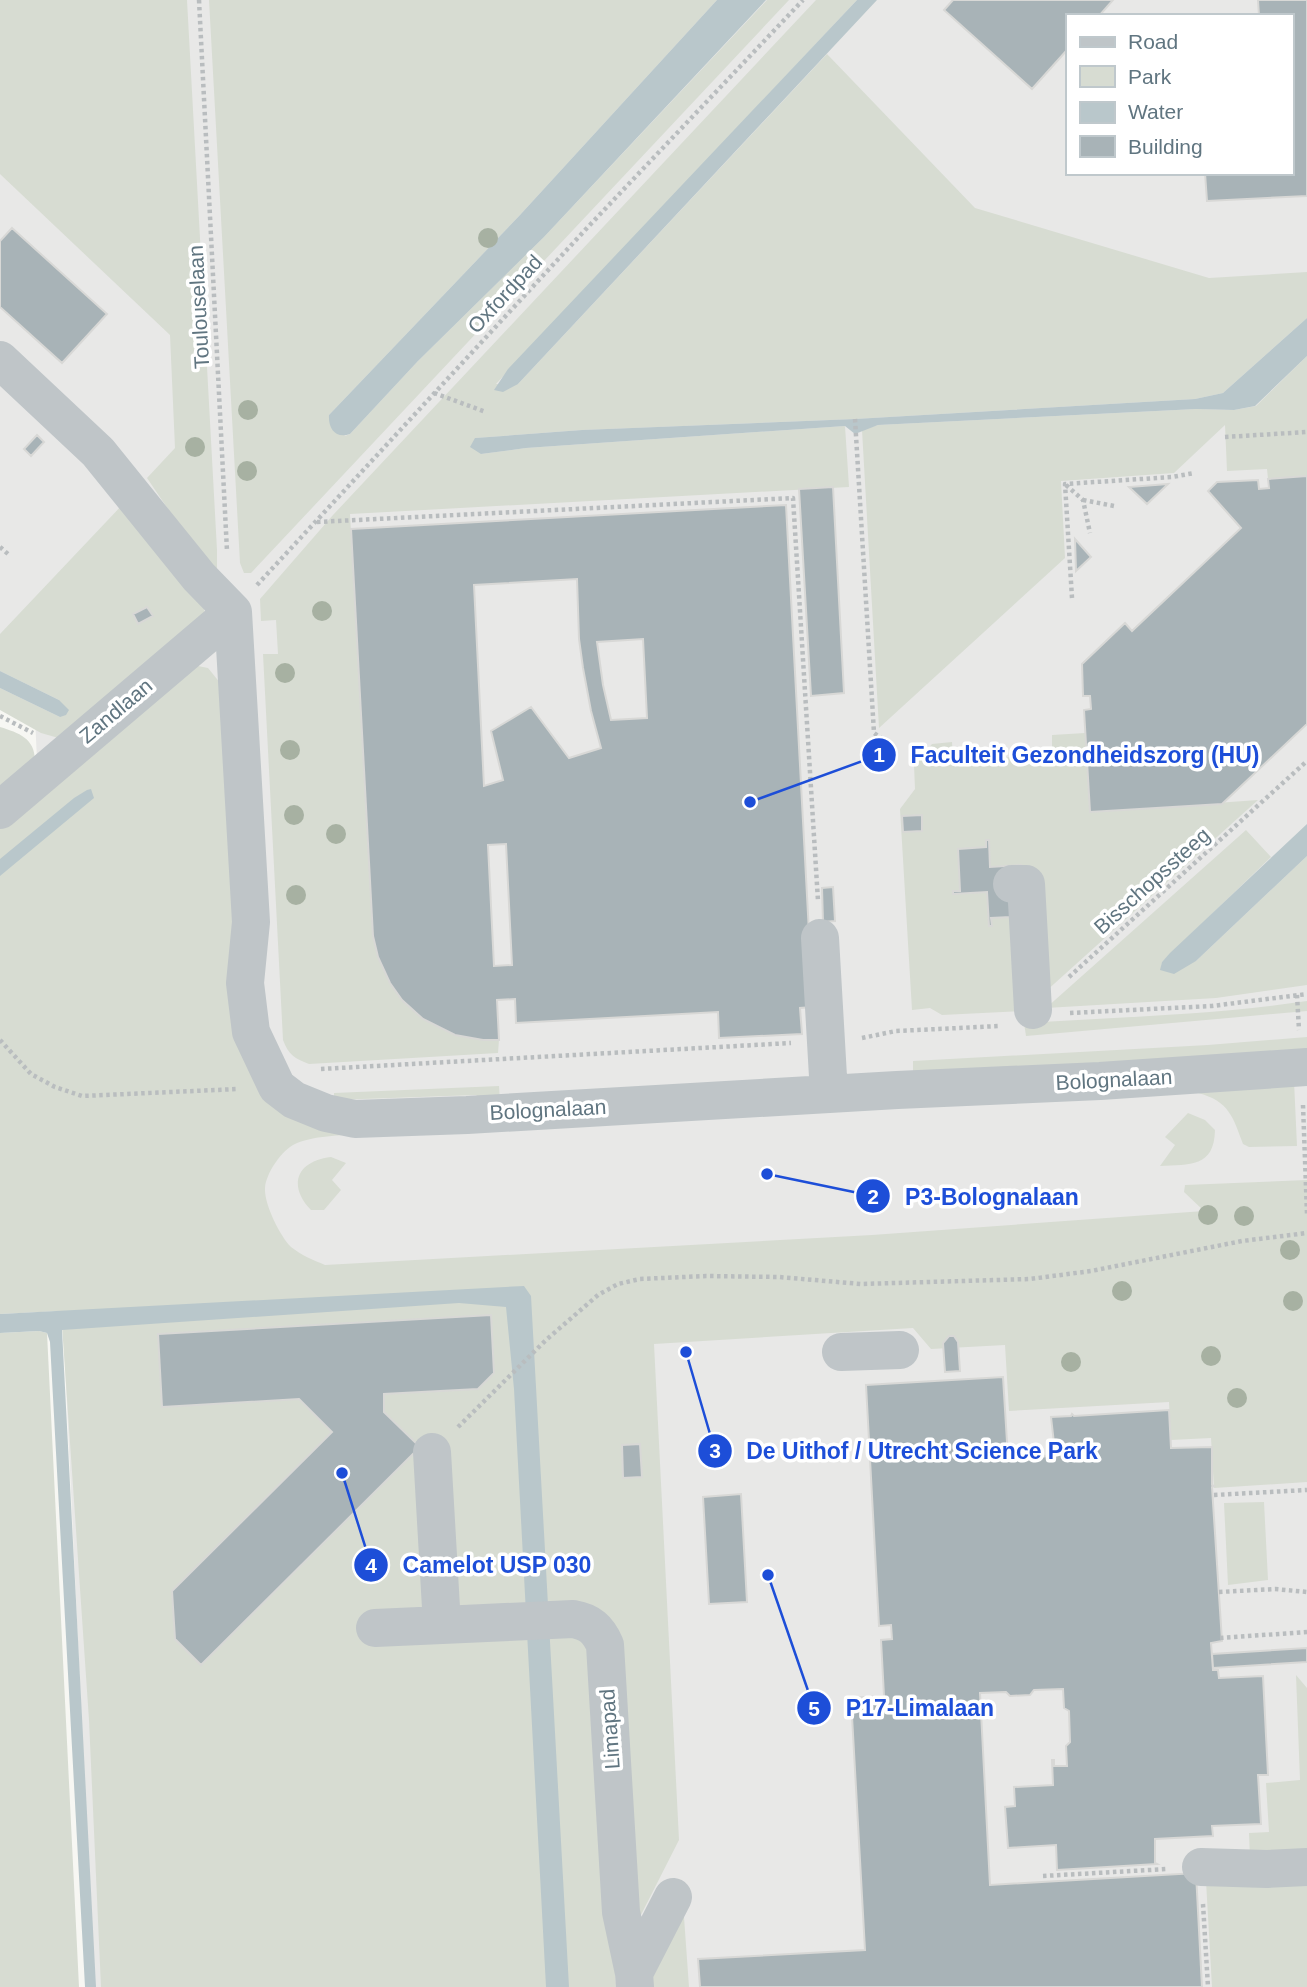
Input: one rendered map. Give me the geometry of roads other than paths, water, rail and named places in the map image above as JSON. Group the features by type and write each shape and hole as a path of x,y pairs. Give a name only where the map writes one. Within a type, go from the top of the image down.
{"street":[{"path":"0,360 98,452 199,578 233,612"},
{"name":"Zandlaan","path":"0,810 233,612"},
{"name":"Bolognalaan","path":"233,612 251,922 245,983 251,1032 277,1087 294,1100 326,1113 355,1119 1307,1068"},
{"path":"1012,884 1026,884 1037,1015"},
{"path":"820,938 829,1094"},
{"path":"841,1352 900,1350"},
{"path":"432,1452 442,1625"},
{"name":"Limapad","path":"375,1628 536,1620 585,1621 594,1627 605,1645 621,1912 635,1980"},
{"path":"1201,1867 1307,1867"},
{"path":"635,1980 673,1897"}],"water":[{"path":"717,0 766,0 544,237 418,361 350,434 341,435 334,432 329,415 520,215"},
{"path":"857,0 877,0 518,384 503,392 494,390 508,369"},
{"path":"1307,318 1307,356 1255,406 1234,410 1196,409 878,425 855,434 845,426 526,448 481,454 470,447 475,438 582,430 855,419 1195,399 1223,393"},
{"path":"0,671 59,700 69,710 66,715 60,717 0,688"},
{"path":"91,789 94,798 0,876 0,859 74,798"},
{"path":"1307,824 1307,856 1196,961 1174,974 1160,970 1162,962 1170,953"},
{"path":"524,1286 531,1296 569,1987 546,1987 514,1389 506,1307 459,1303 62,1330 96,1987 85,1987 50,1342 47,1333 39,1331 0,1333 0,1314"}],"place":[{"name":"Faculteit Gezondheidszorg (HU)","path":"750,802"},
{"name":"P3-Bolognalaan","path":"767,1174"},
{"name":"De Uithof / Utrecht Science Park","path":"686,1352"},
{"name":"Camelot USP 030","path":"342,1473"},
{"name":"P17-Limalaan","path":"768,1575"}]}
